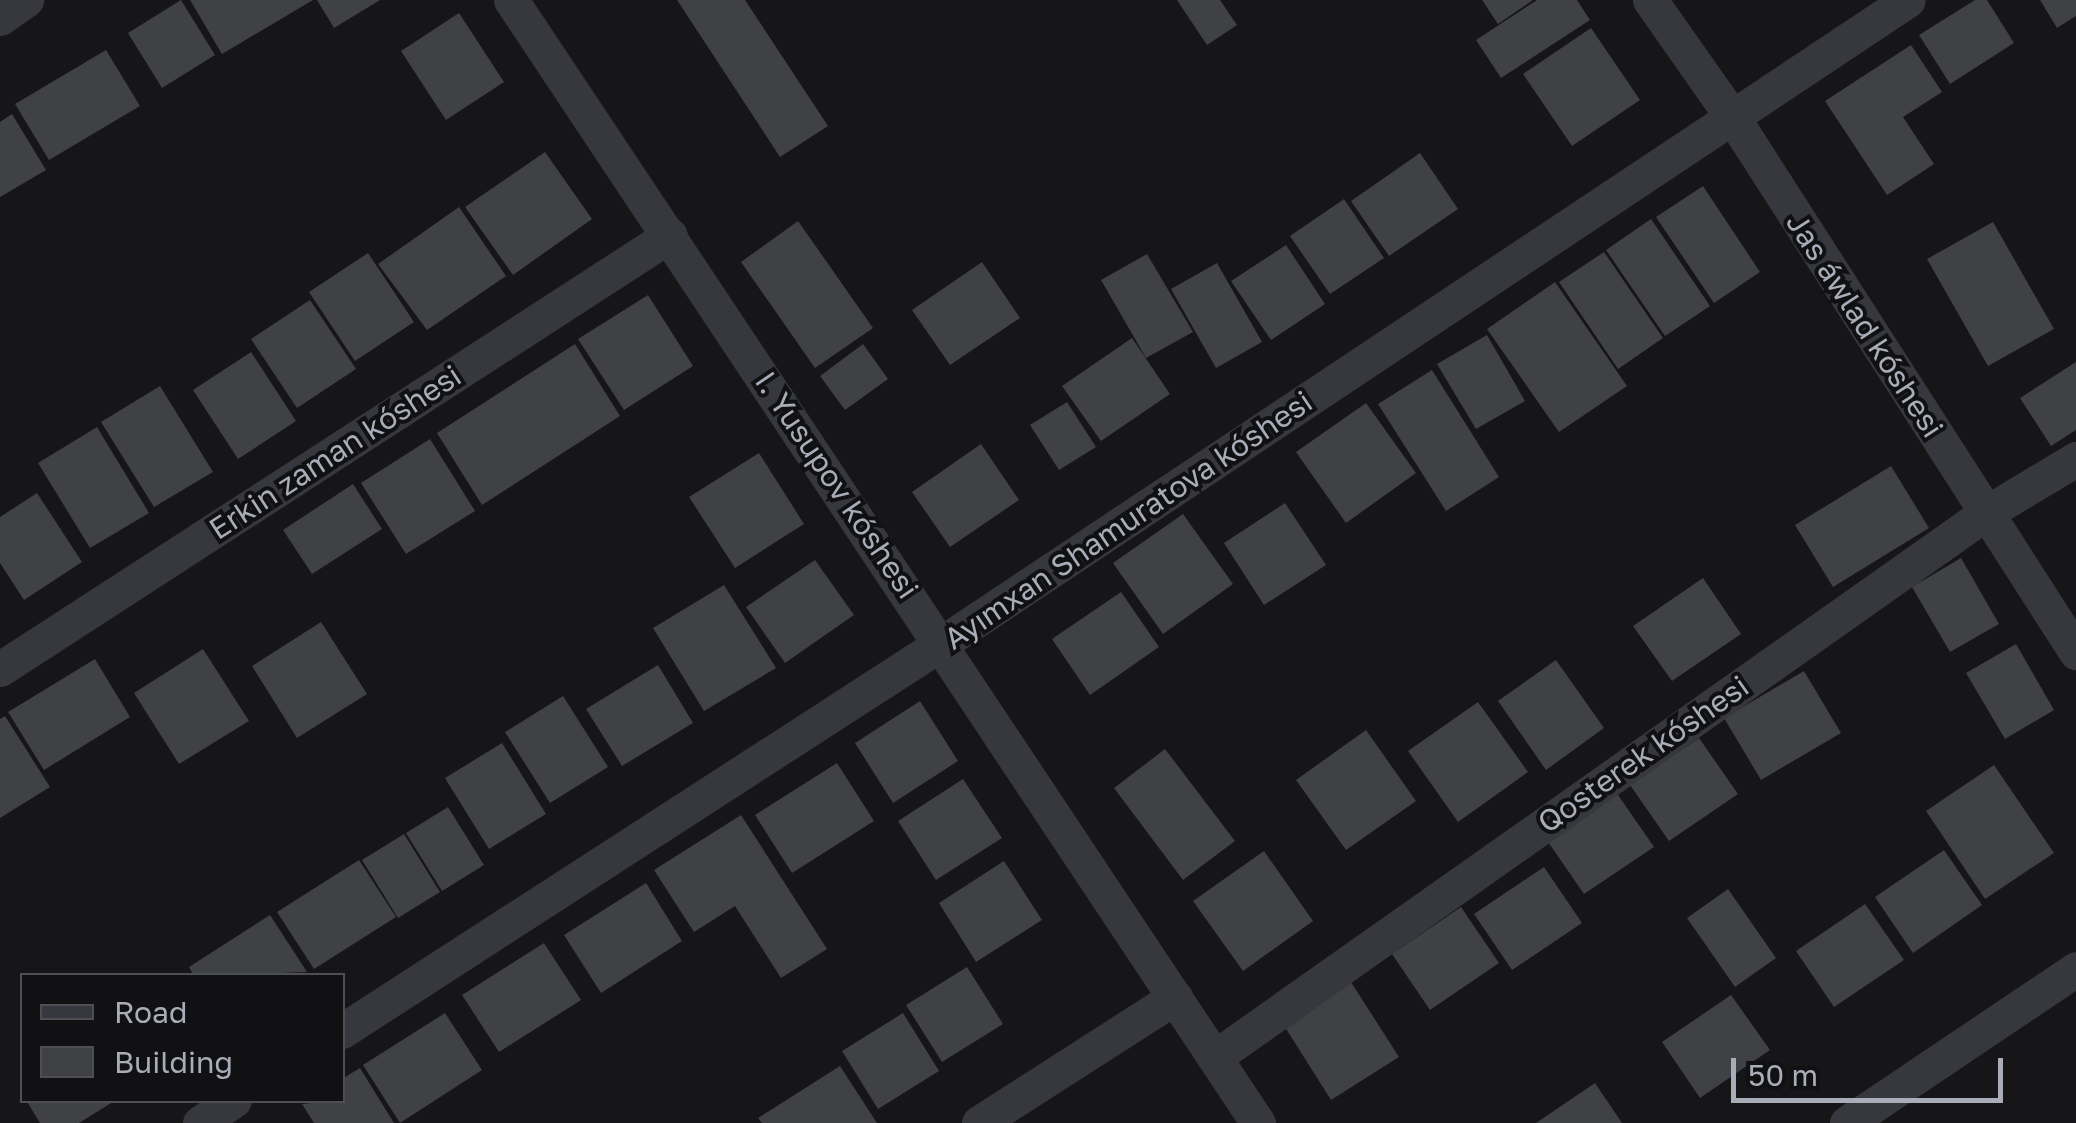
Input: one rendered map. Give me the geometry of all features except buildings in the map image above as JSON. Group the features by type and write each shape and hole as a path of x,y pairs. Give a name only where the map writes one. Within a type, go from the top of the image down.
{"street":[{"path":"0,18 26,0"},
{"name":"I. Yusupov kóshesi","path":"511,0 1258,1123"},
{"name":"Jas áwlad kóshesi","path":"1650,0 1732,118 2076,652"},
{"name":"Ayımxan Shamuratova kóshesi","path":"345,1029 942,643 1908,0"},
{"name":"Erkin zaman kóshesi","path":"0,669 670,236"},
{"name":"Qosterek kóshesi","path":"1215,1057 1986,513 2076,458"},
{"path":"1847,1123 2076,969"},
{"path":"979,1123 1175,996"},
{"path":"200,1123 230,1103"}]}
